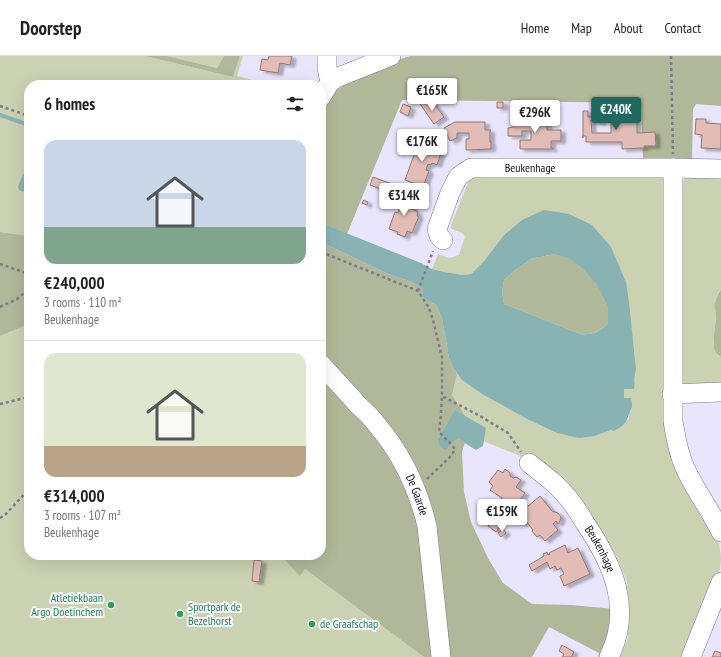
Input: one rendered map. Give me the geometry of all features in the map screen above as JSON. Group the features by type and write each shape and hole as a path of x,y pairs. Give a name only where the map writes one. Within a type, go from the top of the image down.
{"street":[{"path":"326,80 327,56"},
{"path":"326,88 336,78 391,56"},
{"name":"Beukenhage","path":"443,240 439,236 437,229 450,193 458,177 471,168 721,169"},
{"path":"673,168 673,421 678,448 690,477 716,520 721,532"},
{"name":"De Gaarde","path":"326,369 377,424 390,441 408,472 415,488 427,526 441,657"},
{"path":"672,394 721,392"},
{"name":"Beukenhage","path":"529,462 556,485 577,510 604,554 613,576 619,597 620,621 615,645 609,657"},
{"path":"691,657 721,582"}],"path":[{"path":"671,56 673,168"},
{"path":"0,106 24,114"},
{"path":"326,254 418,289 429,308 442,357 442,396 439,432 455,449 452,455 431,476 415,488"},
{"path":"418,289 430,259"},
{"path":"0,264 24,272"},
{"path":"0,307 17,299 24,293"},
{"path":"442,396 508,433 529,462"},
{"path":"0,404 24,398"},
{"path":"0,518 5,515 24,494"}],"shaded area":[{"path":"0,56 145,56 233,77 240,56 243,56 237,76 252,80 24,80 24,172 18,186 24,192 24,235 0,232"},
{"path":"145,56 167,56 217,68 224,56 240,56 233,77"},
{"path":"167,56 224,56 217,68"},
{"path":"410,56 721,56 721,106 696,104 693,109 692,163 643,161 641,103 402,100 347,234 326,225 326,98 346,83 394,61"},
{"path":"24,172 24,192 20,191 18,186"},
{"path":"474,175 664,178 667,392 719,542 721,558 720,569 686,657 619,657 628,638 627,582 617,557 605,536 589,515 528,459 468,435 464,414 452,395 457,374 462,380 482,394 527,419 557,433 595,436 611,430 629,419 629,414 632,409 624,398 624,389 635,381 635,365 522,220 504,235 484,261 471,274 463,275 432,269 438,254 449,258 459,255 465,236 462,233 452,229 451,225 470,178"},
{"path":"687,176 721,176 721,291 719,291 715,303 716,316 713,343 718,356 721,357 721,389 686,387 680,382 681,191 683,181"},
{"path":"544,210 569,214 592,225 611,247 626,282 636,370 634,389 624,389 624,398 631,398 632,403 628,417 622,426 614,431 611,430 595,436 579,438 557,433 527,419 482,394 462,380 453,368 449,358 442,318 436,305 422,297 423,288 412,282 388,274 326,244 326,225 421,263 432,269 463,275 471,274 484,261 504,235 522,220","holes":["554,254 570,259 582,268 597,285 608,307 608,324 595,332 580,334 504,304 502,292 504,280 531,259"]},
{"path":"0,232 24,235 24,326 0,336"},
{"path":"326,244 388,274 412,282 424,288 422,297 436,305 442,318 449,358 457,374 452,395 464,414 469,430 462,452 464,492 471,522 488,558 503,583 532,604 571,605 615,609 605,657 598,657 599,653 549,627 532,657 445,657 428,513 326,365"},
{"path":"554,254 570,259 582,268 597,285 608,307 608,324 598,331 588,334 580,334 504,304 502,292 504,280 531,259"},
{"path":"720,291 721,357 717,354 714,344 716,316 715,305 716,298"},
{"name":"Sportpark de Bezelhorst","path":"24,326 24,560 293,560 303,571 305,569 424,657 0,657 0,336"},
{"path":"326,377 367,422 414,496 438,657 424,657 305,569 300,576 285,560 326,560"},
{"path":"455,410 486,428 483,446 476,450 459,438 452,442 446,450 440,447 438,440"}],"building":[{"path":"269,56 292,56 290,65 280,63 278,73 260,70 262,59 268,60"},
{"path":"422,102 433,102 444,117 434,124 420,104"},
{"path":"497,102 503,102 503,108 497,108"},
{"path":"403,104 411,107 408,116 400,112"},
{"path":"583,111 588,111 588,117 592,117 594,111 613,117 614,111 622,111 621,120 637,119 637,133 655,132 656,146 622,149 622,142 586,142 586,136 583,136","holes":["602,117 611,119 611,133 592,133 591,120 601,123"]},
{"path":"696,119 706,119 706,123 721,124 721,149 701,148 702,135 695,134"},
{"path":"514,120 547,120 547,130 561,130 561,141 551,141 551,148 553,149 520,149 520,140 531,140 531,131 522,131 522,136 508,136 508,128 514,127"},
{"path":"455,122 485,122 485,130 491,130 491,149 466,150 466,139 469,139 469,133 457,133 457,138 450,141 444,128"},
{"path":"419,141 442,150 437,165 432,163 431,165 428,164 426,170 429,171 423,187 405,180"},
{"path":"373,177 397,186 394,194 370,185"},
{"path":"399,193 411,198 408,205 413,207 412,209 418,212 417,216 419,216 412,233 407,231 405,237 397,234 398,232 389,229 395,212 398,213 401,203 396,202"},
{"path":"364,200 368,202 367,205 362,203"},
{"path":"505,469 510,473 510,476 521,480 516,487 525,493 513,509 501,500 502,498 490,490 493,486 489,482 498,470 503,473"},
{"path":"540,496 552,511 558,513 561,517 558,524 556,521 553,524 558,530 545,541 540,535 537,537 526,521 522,525 515,517"},
{"path":"492,520 500,526 496,532 488,526"},
{"path":"503,529 506,533 501,537 498,533"},
{"path":"565,545 568,553 578,548 590,574 564,586 560,576 564,574 561,568 557,570 555,566 550,569 547,562 532,571 529,565 544,556 543,554 547,552 548,555 550,554 549,553"},
{"path":"254,560 262,561 259,582 252,581"},
{"path":"562,645 574,652 571,657 562,657 564,654 559,651"},
{"path":"715,651 721,653 721,657 712,657"}],"waterway":[{"path":"0,115 24,123"}],"place":[{"name":"Atletiekbaan Argo Doetinchem","path":"111,605"},
{"name":"Sportpark de Bezelhorst","path":"180,614"},
{"name":"de Graafschap","path":"312,624"}]}
